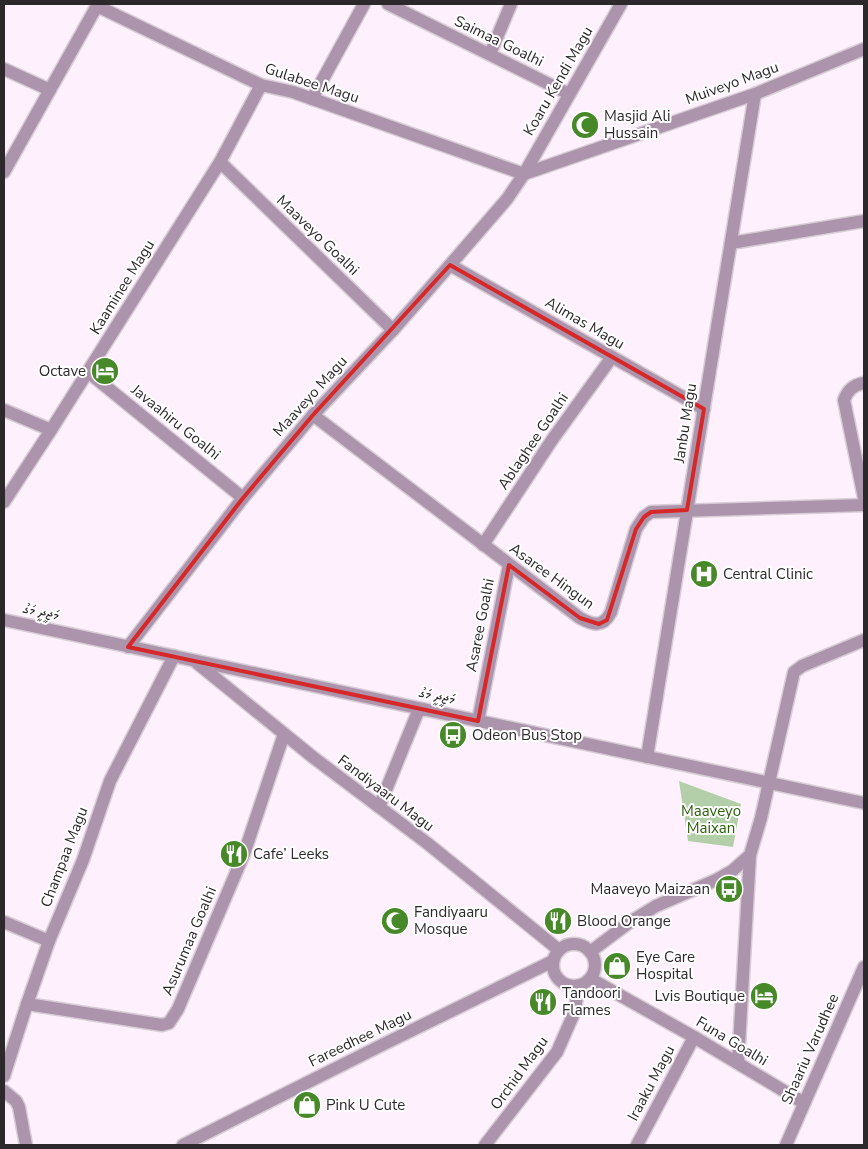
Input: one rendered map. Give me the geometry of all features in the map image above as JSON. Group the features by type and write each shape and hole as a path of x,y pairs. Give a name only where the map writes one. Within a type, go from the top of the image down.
{"street":[{"path":"312,99 364,4"},
{"name":"Saimaa Goalhi","path":"388,4 569,94"},
{"path":"490,54 511,4"},
{"name":"Koaru Kendi Magu","path":"524,174 621,4"},
{"path":"4,172 98,5"},
{"name":"Gulabee Magu","path":"98,5 261,85 293,92 524,174"},
{"name":"Muiveyo Magu","path":"524,174 755,94 864,49"},
{"path":"4,69 50,90"},
{"name":"Kaaminee Magu","path":"4,502 220,162 261,85"},
{"name":"Janbu Magu","path":"646,757 755,94"},
{"name":"Maaveyo Goalhi","path":"220,162 393,330"},
{"name":"Maaveyo Magu","path":"128,647 243,498 313,415 393,330 450,265 507,199 524,174"},
{"path":"731,243 864,221"},
{"name":"Alimas Magu","path":"450,265 704,409"},
{"name":"Ablaghee Goalhi","path":"483,545 552,440 612,357"},
{"name":"Javaahiru Goalhi","path":"88,372 243,498"},
{"path":"864,383 851,388 844,400 864,498"},
{"path":"4,410 51,430"},
{"name":"Asaree Hingun","path":"313,415 509,565 589,623 599,624 607,620 636,529 644,517 651,512 864,505"},
{"name":"Asaree Goalhi","path":"478,721 509,565"},
{"name":"މަޖީދީ މަގު","path":"4,620 864,803"},
{"path":"738,1063 750,855 761,818 794,672 802,666 864,640"},
{"name":"Champaa Magu","path":"4,1076 26,1004 49,941 83,860 110,781 174,656"},
{"name":"Fandiyaaru Magu","path":"194,661 256,709 284,734 426,843 556,956"},
{"path":"379,807 419,709 595,752"},
{"name":"Asurumaa Goalhi","path":"26,1004 162,1025 169,1023 178,1009 244,854 284,734"},
{"path":"590,952 630,922 656,906 716,880 732,871 750,855"},
{"path":"4,922 49,941"},
{"path":"573,944 585,948 594,958 595,966 591,979 578,986 567,986 558,981 553,972 556,956 573,944"},
{"name":"Fareedhee Magu","path":"183,1145 556,956"},
{"name":"Shaariu Varudhee","path":"786,1145 863,971"},
{"name":"Funa Goalhi","path":"591,979 694,1036 804,1103"},
{"name":"Orchid Magu","path":"485,1145 557,1052 575,1011 578,986"},
{"name":"Iraaku Magu","path":"637,1145 694,1036"},
{"path":"4,1091 19,1106 26,1145"}],"highlighted area":[{"path":"450,265 704,409 687,510 651,512 644,517 636,529 607,620 599,624 580,618 509,565 478,721 128,647 243,498 313,415"}],"green space":[{"name":"Maaveyo Maixan","path":"679,781 741,804 733,847 688,841"}],"place":[{"name":"Masjid Ali Hussain","path":"585,125"},
{"name":"Octave","path":"105,371"},
{"name":"Central Clinic","path":"704,574"},
{"name":"Odeon Bus Stop","path":"453,735"},
{"name":"Cafe’ Leeks","path":"234,854"},
{"name":"Maaveyo Maizaan","path":"729,889"},
{"name":"Fandiyaaru Mosque","path":"395,921"},
{"name":"Blood Orange","path":"558,921"},
{"name":"Eye Care Hospital","path":"617,966"},
{"name":"Lvis Boutique","path":"764,996"},
{"name":"Tandoori Flames","path":"543,1002"},
{"name":"Pink U Cute","path":"307,1105"}]}
